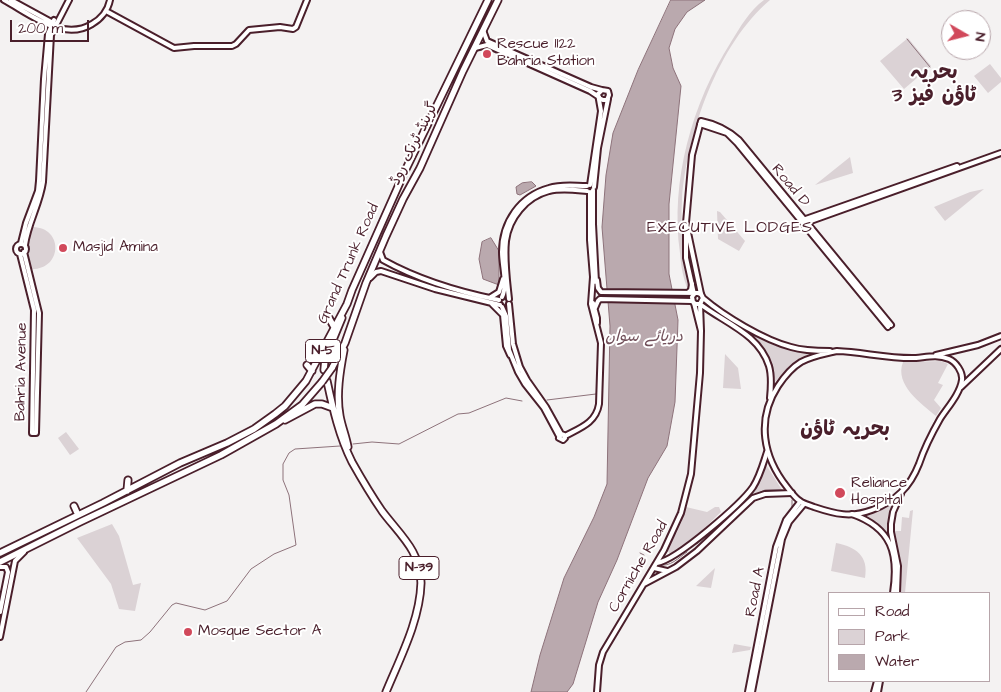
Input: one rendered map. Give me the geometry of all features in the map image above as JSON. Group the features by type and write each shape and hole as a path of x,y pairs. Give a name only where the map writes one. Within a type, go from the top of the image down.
{"highway":[{"name":"Grand Trunk Road","path":"0,553 180,463 254,429 285,406 298,393 312,371 347,304 413,154 488,0"},
{"name":"گرینڈ ٹرنک روڈ","path":"325,382 345,343 366,283 403,199 420,168 474,48 498,0"},
{"path":"437,106 420,146 422,149 438,120 445,112"},
{"path":"394,196 401,187 412,163 414,163 417,166 403,199"},
{"path":"324,370 325,359 347,304"},
{"path":"334,327 330,317 339,317"},
{"name":"N-39","path":"345,343 339,400 340,415 351,459"},
{"path":"307,365 312,371"},
{"name":"N-39","path":"325,382 342,438 351,459 382,511 412,548 419,567 421,582 418,604 411,630 386,692"},
{"name":"N-5","path":"0,562 229,450 276,424 302,404 325,382"},
{"path":"276,424 297,415 315,404 322,404 333,408"},
{"path":"254,429 255,419"},
{"path":"227,443 198,457 191,463 195,465 219,452 229,450"},
{"path":"147,481 179,468 181,469 180,472 150,486 147,490"},
{"path":"127,490 129,480 138,485"},
{"path":"74,506 78,515"}],"street":[{"path":"4,0 54,25 70,30 84,28 97,21 106,11 110,0"},
{"path":"11,0 54,25"},
{"path":"23,244 16,247 16,251 22,253 26,248 23,244 26,223 38,192 48,34 68,0"},
{"path":"106,11 174,48 232,46 249,30 280,27 293,30 296,28 307,0"},
{"path":"23,244 43,182 48,71 51,35 54,25"},
{"path":"483,30 488,41 584,84 608,91 609,96 590,188 598,290 603,292 686,293 702,296 752,330 774,341 808,350 860,352 899,358 936,355 978,345 1001,336"},
{"path":"474,48 487,45 590,91 605,100 609,96"},
{"path":"597,323 593,316 591,304 593,277 590,240 590,188 600,111 599,92 602,90"},
{"name":"Road D","path":"686,223 692,154 700,122 730,136 890,326"},
{"path":"803,222 1001,153"},
{"path":"562,435 521,378 512,357 508,344 506,314 501,302 504,290 502,253 505,230 510,218 519,205 534,194 550,187 590,188"},
{"path":"562,435 520,367 513,344 506,241 512,222 518,212 530,200 549,191 590,188"},
{"path":"686,223 686,258 694,294 693,302 701,331"},
{"path":"686,223 702,296 700,304 701,331"},
{"path":"380,252 383,260 414,275 453,289 501,302 506,307 509,301"},
{"name":"Bahria Avenue","path":"22,253 39,313 36,433 34,434 32,433 34,310 22,253"},
{"path":"366,283 374,273 381,271 435,289 490,303 501,302 506,297 509,301"},
{"path":"488,298 499,292 504,276"},
{"path":"562,435 590,423 595,416 599,404 601,339 593,295 597,280"},
{"path":"686,293 691,290 692,284"},
{"path":"595,309 598,301 602,299 685,300 700,304 748,336 764,354 770,368 770,398 766,411 765,425 767,452 778,476 802,503 833,514 864,513 884,506 900,494"},
{"path":"490,303 503,315 506,349 512,357"},
{"name":"Corniche Road","path":"597,692 599,665 603,652 657,563 681,514 691,474 700,373 701,331"},
{"path":"959,388 1001,349"},
{"path":"770,398 786,375 799,363 811,357 837,351"},
{"path":"895,592 898,566 891,532 893,512 900,494 914,475 939,420 959,388 962,379 961,371 951,360 936,355"},
{"path":"657,563 671,557 691,544 744,498 757,480 767,452"},
{"path":"642,585 676,567 697,551 753,498 765,494 792,493"},
{"name":"Road A","path":"750,692 782,539 789,522 802,503"},
{"path":"852,514 871,522 890,542 895,563 895,592"},
{"path":"0,637 15,561 18,557 50,537"},
{"path":"664,550 671,557"},
{"path":"0,566 6,567 8,572 0,612"},
{"path":"654,568 667,571"},
{"path":"4,592 9,590"}],"green space":[{"path":"764,0 770,0 751,18 735,40 721,65 708,91 698,119 685,173 682,199 683,243 688,290 682,267 678,226 678,198 687,143 705,91 717,66 746,19"},
{"path":"908,38 931,66 904,89 880,61"},
{"path":"990,64 1001,78 1001,82 988,93 974,76"},
{"path":"850,157 853,173 815,185"},
{"path":"984,189 945,221 934,207 970,192"},
{"path":"717,211 720,212 745,241 739,251 718,239"},
{"path":"33,227 43,229 51,234 55,250 48,264 40,268 29,269 28,242 30,231"},
{"path":"738,323 759,336 815,353 791,365 772,386 763,351"},
{"path":"725,354 738,368 741,389 723,388"},
{"path":"941,361 948,364 938,383 943,385 934,400 941,408 936,416 911,393 902,378 901,370 903,362"},
{"path":"66,432 79,449 70,455 58,438"},
{"path":"765,463 782,490 760,492 695,546 694,544 755,485"},
{"path":"892,503 889,526 890,541 862,516 873,514"},
{"path":"686,507 707,512 715,507 719,507 721,512 690,542 670,554 668,544 676,534"},
{"path":"913,510 905,592 898,592 900,580 897,543 893,531 901,531 902,517 909,518 910,511"},
{"path":"112,524 119,536 133,585 141,583 135,611 119,609 111,584 77,538"},
{"path":"836,543 850,547 860,554 865,564 865,578 831,571"},
{"path":"715,568 711,588 696,586"},
{"path":"734,644 751,647 750,650 732,653"}],"water":[{"name":"دریائے سواں","path":"671,0 705,0 687,12 675,29 669,48 673,68 681,86 669,204 669,274 678,320 675,402 667,446 648,478 617,560 598,602 573,684 567,692 531,692 540,655 564,578 594,517 607,484 610,326 602,227 606,175 613,133 638,70"},
{"path":"532,182 536,186 520,195 517,194 516,187 522,183"},
{"path":"491,238 499,251 499,285 483,279 479,259 482,242"}],"waterway":[{"path":"907,39 930,67"},
{"path":"547,400 596,394"},
{"path":"353,444 372,442 399,444 458,414 469,413 506,398 522,401"},
{"path":"86,692 116,647 125,642 141,640 172,605 176,603 205,610 227,601 251,569 274,554 296,545 289,495 283,480 283,464 289,453 295,449 340,446"},
{"path":"697,544 752,496 765,490 782,490"},
{"path":"792,500 792,509"},
{"path":"659,565 667,565 687,552"},
{"path":"640,553 644,555"},
{"path":"750,692 751,685"}],"place":[{"name":"Rescue 1122 Bahria Station","path":"487,54"},
{"name":"Masjid Amina","path":"63,248"},
{"name":"Reliance Hospital","path":"840,493"},
{"name":"Mosque Sector A","path":"188,632"}],"district":[{"name":"بحریہ ٹاؤن فیز 3","path":"934,86"},
{"name":"EXECUTIVE LODGES","path":"730,229"},
{"name":"بحریہ ٹاؤن","path":"845,431"}]}
